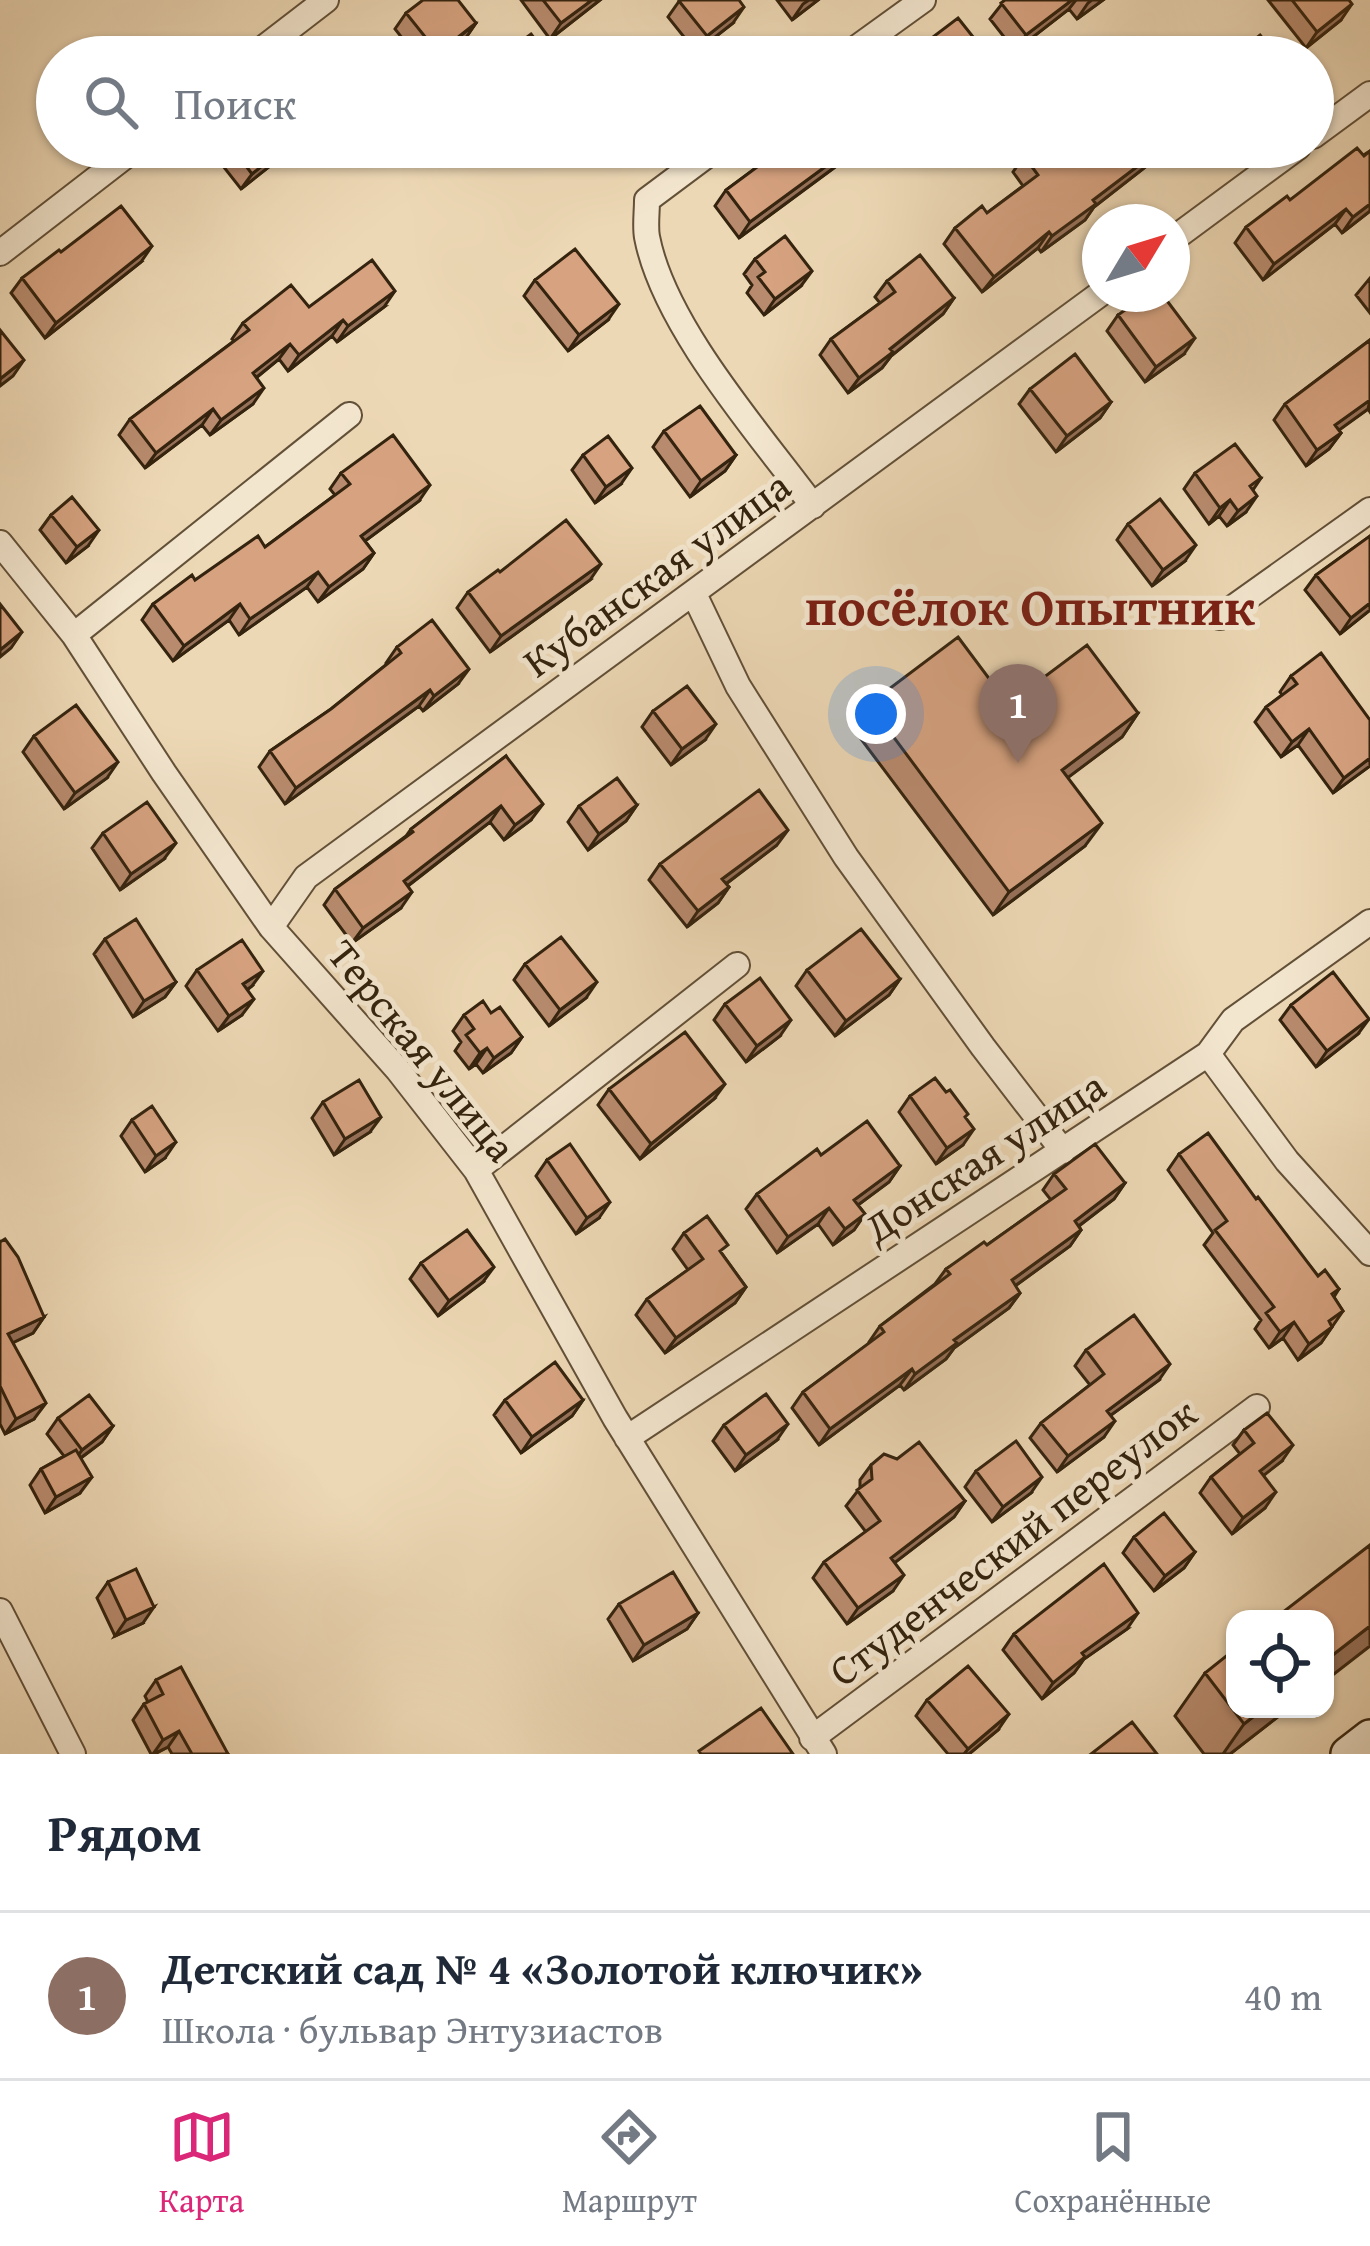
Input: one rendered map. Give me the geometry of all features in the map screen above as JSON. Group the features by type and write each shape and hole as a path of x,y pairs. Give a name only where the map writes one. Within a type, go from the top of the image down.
{"street":[{"path":"280,36 326,0"},
{"path":"873,36 923,0"},
{"path":"1334,121 1370,94"},
{"path":"0,254 109,168"},
{"path":"690,168 647,200 646,236 669,303 714,373 813,506"},
{"path":"1190,227 1270,168"},
{"name":"Кубанская улица","path":"272,926 306,878 1082,307"},
{"path":"74,635 349,415"},
{"path":"1220,617 1370,510"},
{"name":"Терская улица","path":"0,543 74,635 272,926 398,1070 476,1170 627,1438 818,1746"},
{"path":"694,594 738,686 847,857 1063,1151"},
{"name":"Донская улица","path":"627,1438 1208,1054 1233,1020 1370,922"},
{"path":"476,1170 737,964"},
{"path":"1208,1054 1287,1161 1370,1253"},
{"name":"Студенческий переулок","path":"818,1746 1257,1407"},
{"path":"0,1611 74,1754"},
{"path":"1348,1754 1370,1737"}],"building":[{"path":"423,0 458,0 476,23 460,36 424,36 406,13"},
{"path":"543,0 592,0 561,23"},
{"path":"680,0 739,0 744,7 707,36"},
{"path":"1072,0 1026,35 1001,3"},
{"path":"1292,0 1349,0 1352,4 1317,32"},
{"path":"958,18 972,36 934,36"},
{"path":"1357,148 1364,156 1370,151 1370,204 1353,217 1346,209 1274,264 1246,227"},
{"path":"756,168 823,168 750,222 726,190"},
{"path":"1033,168 1135,168 1093,200 1096,204 1082,204 1082,214 1052,236 1049,232 994,277 955,228 982,206 987,213 1038,175"},
{"path":"121,206 152,246 56,323 22,278"},
{"path":"785,236 812,271 775,299 758,277 765,272 755,259"},
{"path":"575,249 619,304 579,335 535,280"},
{"path":"920,255 954,298 859,378 831,339 895,292 887,281"},
{"path":"372,260 395,291 348,326 343,320 299,355 290,344 253,373 264,388 221,420 213,409 156,453 130,419 249,330 243,323 291,285 309,307"},
{"path":"1176,312 1195,338 1156,367 1118,315"},
{"path":"0,330 24,360 0,379"},
{"path":"1370,340 1370,400 1335,425 1341,433 1317,450 1285,404"},
{"path":"1075,354 1111,402 1067,436 1030,389"},
{"path":"700,406 736,455 701,481 664,431"},
{"path":"393,435 430,485 361,536 374,553 329,587 318,572 250,619 240,604 184,646 153,604 258,536 265,547 350,484 341,473"},
{"path":"608,436 632,468 606,487 583,455"},
{"path":"1235,444 1261,478 1250,486 1257,496 1238,511 1230,500 1220,508 1195,473"},
{"path":"72,497 99,530 77,547 51,515"},
{"path":"1160,499 1196,545 1163,570 1128,524"},
{"path":"566,520 601,564 501,636 468,592"},
{"path":"1370,536 1370,603 1351,618 1316,575"},
{"path":"0,604 22,632 0,650"},
{"path":"432,620 469,669 434,696 430,690 296,788 270,751 401,653 397,647"},
{"path":"958,637 1008,704 1087,645 1138,713 1062,770 1102,823 1009,892 869,704"},
{"path":"1321,653 1370,720 1370,758 1344,778 1309,729 1292,742 1266,707 1297,684 1291,676"},
{"path":"687,686 716,724 682,749 653,711"},
{"path":"76,705 118,762 75,793 34,736"},
{"path":"506,756 543,804 515,825 501,806 404,881 412,892 363,928 335,889"},
{"path":"617,778 637,805 599,834 579,806"},
{"path":"759,790 788,830 722,879 729,887 698,911 660,864"},
{"path":"147,802 176,843 131,874 103,833"},
{"path":"136,919 176,982 144,1001 105,939"},
{"path":"861,929 900,979 846,1021 807,970"},
{"path":"561,937 597,982 560,1010 525,964"},
{"path":"242,940 263,971 243,984 254,999 229,1016 197,970"},
{"path":"1333,972 1369,1019 1327,1051 1291,1005"},
{"path":"760,978 791,1020 757,1046 725,1004"},
{"path":"483,1001 491,1013 500,1007 522,1037 494,1058 487,1048 480,1053 466,1035 474,1029 464,1015"},
{"path":"685,1032 725,1084 651,1144 609,1089"},
{"path":"935,1078 946,1092 950,1090 974,1129 947,1148 910,1096"},
{"path":"359,1080 381,1117 345,1139 323,1102"},
{"path":"152,1106 176,1142 156,1156 132,1120"},
{"path":"867,1121 900,1166 854,1200 865,1214 845,1229 829,1208 788,1237 757,1194 817,1149 821,1155"},
{"path":"1208,1133 1318,1276 1325,1270 1339,1289 1332,1294 1343,1311 1329,1321 1332,1327 1309,1344 1294,1322 1280,1332 1266,1313 1274,1307 1215,1230 1227,1221 1179,1154"},
{"path":"570,1144 610,1202 587,1218 547,1160"},
{"path":"1095,1144 1125,1183 1075,1221 1081,1230 1012,1280 1020,1293 915,1374 912,1369 830,1429 803,1392 884,1332 880,1326 950,1274 946,1269 1066,1189 1054,1174"},
{"path":"707,1216 728,1245 720,1251 746,1287 676,1338 647,1299 703,1259 684,1233"},
{"path":"467,1230 494,1267 449,1301 421,1263"},
{"path":"5,1239 44,1317 8,1334 46,1403 16,1419 0,1386 0,1242"},
{"path":"1134,1315 1170,1364 1107,1411 1115,1421 1068,1456 1041,1423 1104,1374 1086,1350"},
{"path":"555,1362 583,1400 532,1437 505,1400"},
{"path":"766,1394 788,1424 746,1455 724,1425"},
{"path":"89,1395 113,1426 82,1450 58,1418"},
{"path":"1267,1413 1293,1445 1260,1471 1276,1492 1243,1518 1211,1477 1254,1443 1244,1430"},
{"path":"1016,1441 1042,1477 1003,1507 976,1471"},
{"path":"919,1442 965,1501 891,1558 904,1575 858,1608 824,1562 880,1521 857,1490 872,1479 871,1465 884,1454 897,1459"},
{"path":"76,1450 92,1477 56,1497 41,1469"},
{"path":"1164,1513 1195,1552 1165,1576 1134,1537"},
{"path":"1370,1545 1370,1626 1334,1654 1334,1610 1286,1610"},
{"path":"1104,1564 1138,1613 1082,1653 1085,1657 1053,1683 1014,1634"},
{"path":"136,1569 154,1607 126,1620 108,1582"},
{"path":"673,1572 698,1613 644,1645 619,1604"},
{"path":"1226,1656 1226,1700 1205,1673"},
{"path":"968,1666 1009,1714 968,1749 927,1700"},
{"path":"181,1667 228,1754 192,1754 179,1731 163,1740 144,1704 163,1694 156,1680"},
{"path":"761,1708 793,1754 701,1754 699,1751"},
{"path":"1132,1722 1157,1754 1091,1754"}],"place":[{"name":"Детский сад № 4 «Золотой ключик»","path":"1018,763"}],"district":[{"name":"посёлок Опытник","path":"1030,605"}]}
